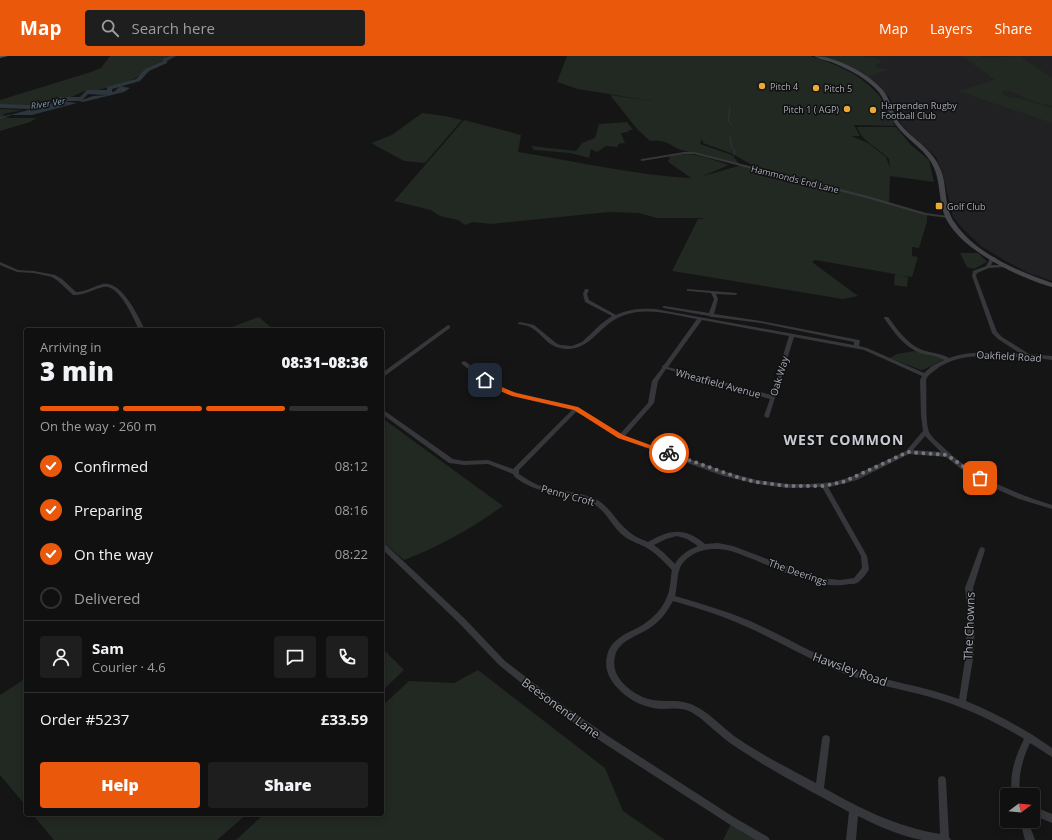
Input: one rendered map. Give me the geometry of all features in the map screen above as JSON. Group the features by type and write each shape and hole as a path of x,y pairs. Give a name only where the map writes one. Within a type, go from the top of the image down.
{"main road":[{"path":"0,57 6,56"},
{"path":"816,56 852,70 881,92 895,121 935,163 940,176 943,204 948,217 960,233 993,258 1007,266 1052,285"}],"street":[{"name":"Hammonds End Lane","path":"642,160 684,152 694,153 867,197 926,214 948,217"},
{"path":"988,267 993,258"},
{"path":"0,263 17,271 34,272 53,276 60,280 74,294 107,285 110,286 122,296 133,310 141,328"},
{"path":"1007,266 988,267 975,272 974,276 995,333 1000,338 1028,356"},
{"path":"587,290 585,294 587,300 615,316"},
{"path":"689,290 713,293 726,292 735,294"},
{"path":"711,316 716,299 713,293"},
{"path":"664,307 702,318 711,316 761,322 857,342 856,347"},
{"path":"520,323 533,327 551,344 570,347 579,346 587,342 601,326 615,316 644,310 702,318 856,347 902,364 925,375 923,380 926,431 947,455 989,483 1052,507"},
{"path":"621,437 651,403 655,381 702,318"},
{"path":"886,318 909,346 924,352 940,354 949,361"},
{"path":"384,375 448,327"},
{"name":"Oak Way","path":"767,416 792,336"},
{"name":"Oakfield Road","path":"925,375 930,370 949,361 971,354 1052,358"},
{"path":"464,363 485,380 505,391 576,409 621,437 740,478 773,485 824,486 849,480 908,452 926,431"},
{"name":"Wheatfield Avenue","path":"664,367 773,398"},
{"path":"515,472 516,469 576,409"},
{"name":"Penny Croft","path":"384,412 451,461 464,463 488,462 515,472 516,475 530,484 547,491 593,500 606,509 618,526 629,537 649,545"},
{"path":"908,452 947,455"},
{"name":"The Deerings","path":"824,486 864,556 866,569 864,574 856,580 837,584 824,582 730,547 718,546 703,548 686,555 680,561 676,569 671,598 664,610 655,621 616,644 609,663 614,679 633,695 653,704 680,705 692,708 703,714 732,739 854,809 901,830 945,840"},
{"path":"676,569 664,556 649,545 660,538 678,534 694,538 703,548"},
{"name":"Beesonend Lane","path":"384,547 462,621 502,663 536,691 606,739 765,840"},
{"name":"The Chowns","path":"962,704 970,653 971,607 969,588 982,550"},
{"name":"Hawsley Road","path":"671,598 741,621 846,670 881,682 931,694 962,704 1012,726 1052,753"},
{"path":"1016,788 1015,773 1017,763 1029,737"},
{"path":"819,790 826,739"},
{"path":"942,780 945,840"},
{"path":"851,840 854,809"},
{"path":"1040,813 1052,819"},
{"path":"1026,828 1030,840"}],"shaded area":[{"path":"110,56 172,56 144,70 143,73 127,83 98,90 85,91 69,98 58,99 33,106 0,106 0,100 101,68"},
{"path":"567,56 810,56 837,65 861,79 875,91 881,99 895,126 854,125 860,136 851,136 868,143 886,157 890,168 889,159 863,137 857,127 896,127 911,145 929,160 934,182 890,176 889,204 927,215 927,222 919,248 912,247 912,256 918,257 912,277 898,275 908,277 907,287 894,285 895,274 815,260 812,262 858,296 843,299 672,271 698,219 707,218 657,218 639,213 609,212 491,224 473,222 465,225 458,220 440,216 431,210 394,201 464,120 521,135 518,152 626,171 691,178 667,161 669,160 670,156 686,154 700,156 729,165 703,176 742,165 757,168 733,154 703,143 702,138 700,144 732,155 740,165 685,151 666,142 650,141 637,129 610,95 652,101 578,89 557,82"},
{"path":"819,56 1052,56 1052,281 1028,273 1004,260 981,246 964,230 953,217 942,171 936,157 907,131 898,120 890,98 880,88 833,61"},
{"path":"819,56 860,56 883,60 875,66 888,70 870,76 880,88 851,70"},
{"path":"962,56 980,56 985,58 1020,56 1052,78 1052,106 1026,99 1011,91 1002,91 1002,93 1005,96 1018,98 1052,108 1052,123 958,91 995,80"},
{"path":"120,86 130,88 124,92 83,102 79,101 93,96 107,95 106,93 110,91 114,92"},
{"path":"61,101 77,103 32,115 10,115"},
{"path":"0,109 23,110 3,114 5,117 37,118 30,122 0,131"},
{"path":"422,113 462,120 425,163 404,161 371,143 392,135"},
{"path":"627,122 633,130 628,130 629,132 621,133 625,143 618,144 618,147 606,146 597,152 591,149 589,158 570,153 534,150 531,146 576,151 582,143 595,138 599,124"},
{"path":"960,253 978,253 987,262 974,269 967,267"},
{"path":"259,317 272,328 229,328"},
{"path":"915,351 942,358 943,360 921,370 890,358 897,354"},
{"path":"384,419 503,506 455,536 404,560 384,543"},
{"path":"384,650 404,670 384,689"},
{"path":"478,670 605,768 623,811 665,840 236,840 262,816 384,816 384,704 409,681 454,683"},
{"path":"24,679 24,804 0,775 0,695"},
{"path":"34,816 245,816 217,840 54,840"},
{"path":"731,824 759,840 723,840"}],"waterway":[{"name":"River Ver","path":"0,106 28,107 48,104 59,99 81,99 87,92 105,93 110,91 109,88 138,80 139,77 147,70 174,56"},
{"path":"730,108 728,120 732,125"},
{"path":"0,118 10,115"},
{"path":"730,137 732,148 735,151 734,155"}],"way so far":[{"path":"669,453 725,474 773,485 824,486 843,482 855,478 908,452 927,452 947,455 980,478"}],"place":[{"name":"Pitch 4","path":"762,86"},
{"name":"Pitch 5","path":"816,88"},
{"name":"Pitch 1 ( AGP)","path":"847,109"},
{"name":"Harpenden Rugby Football Club","path":"873,110"},
{"name":"Golf Club","path":"939,206"}],"district":[{"name":"WEST COMMON","path":"844,439"}],"route":[{"path":"485,380 495,387 514,394 571,407 592,418 621,437 669,453"}]}
